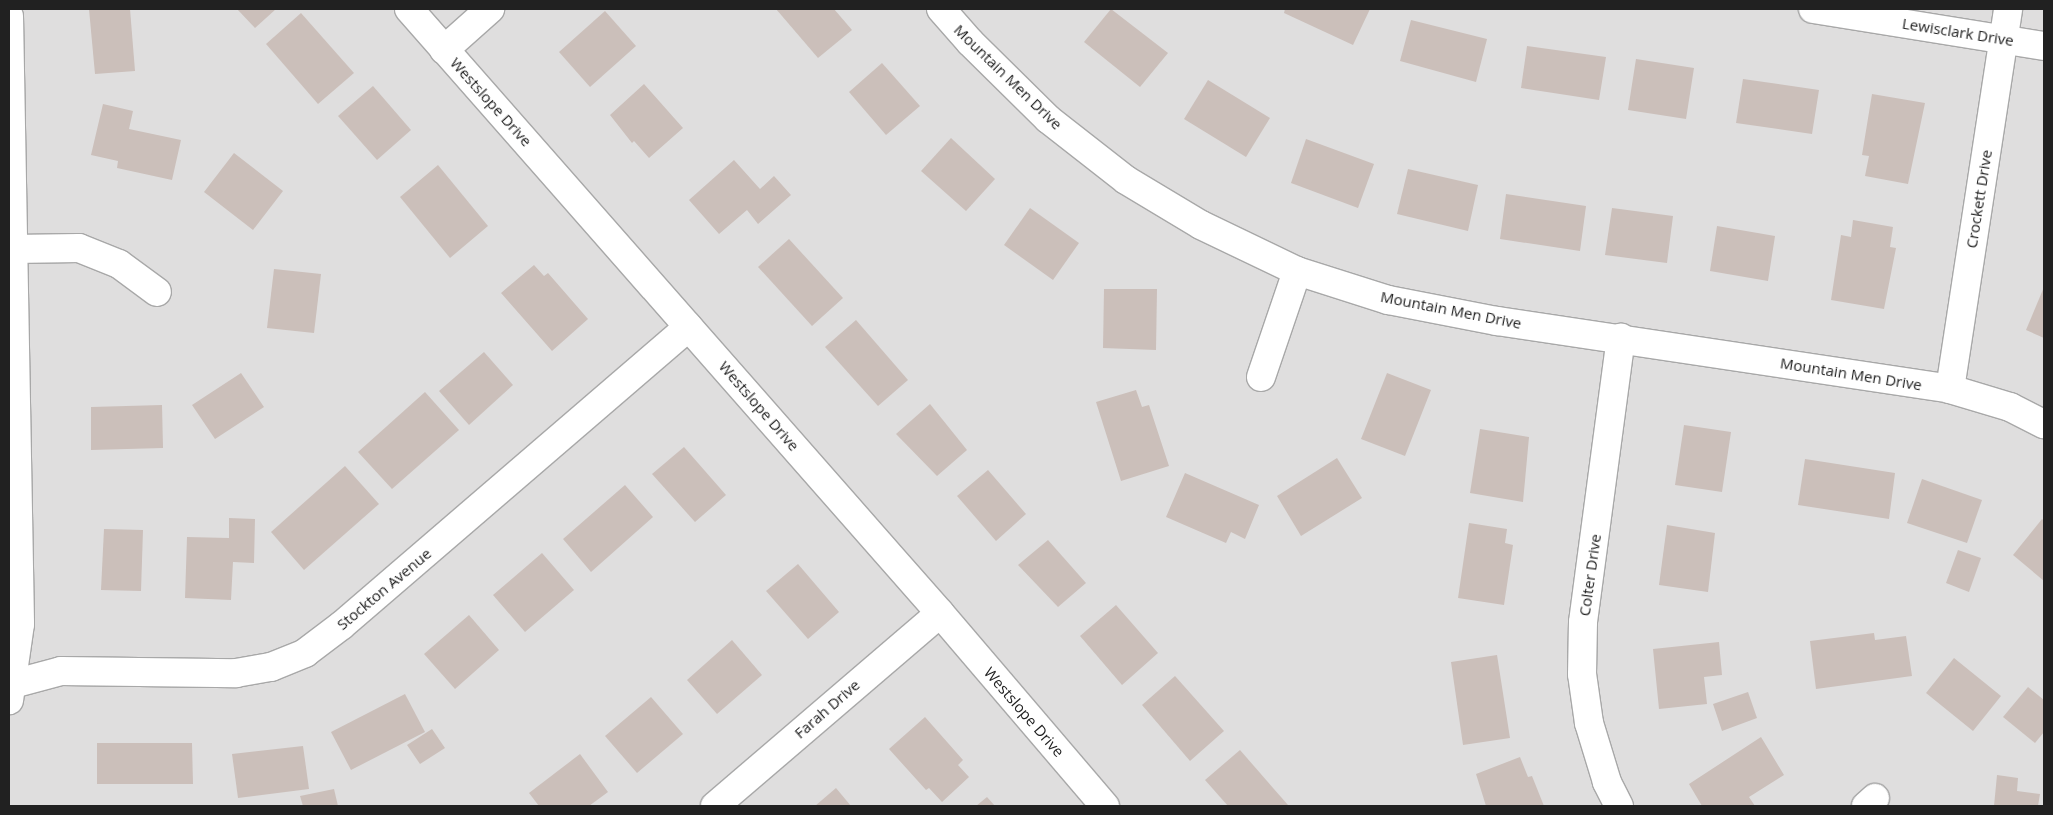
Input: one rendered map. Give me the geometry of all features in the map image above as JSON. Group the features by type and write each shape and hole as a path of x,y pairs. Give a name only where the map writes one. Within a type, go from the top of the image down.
{"street":[{"name":"Westslope Drive","path":"409,9 940,613 1105,806"},
{"path":"444,50 490,9"},
{"name":"Mountain Men Drive","path":"941,9 970,42 1048,119 1126,180 1201,226 1297,271 1388,300 1497,321 1621,338 1950,389 2010,407 2044,424"},
{"name":"Lewisclark Drive","path":"1813,9 2044,46"},
{"name":"Crockett Drive","path":"1950,389 2008,9"},
{"path":"9,16 20,624 10,690"},
{"path":"13,249 79,248 119,264 157,292"},
{"path":"1261,376 1297,271"},
{"name":"Stockton Avenue","path":"10,690 60,672 236,672 271,667 305,653 342,625 689,326"},
{"name":"Colter Drive","path":"1619,806 1607,782 1589,723 1582,674 1583,622 1621,338"},
{"name":"Farah Drive","path":"715,806 940,613"}],"shaded area":[{"path":"9,9 2044,9 2044,806 9,806"}],"building":[{"path":"89,9 130,9 135,71 95,74"},
{"path":"237,9 276,9 255,28"},
{"path":"776,9 834,9 852,30 818,58"},
{"path":"1111,9 1168,53 1140,87 1084,42"},
{"path":"1285,9 1370,9 1353,45 1284,13"},
{"path":"605,11 636,46 590,87 559,52"},
{"path":"301,13 354,73 318,104 266,44"},
{"path":"1411,20 1487,39 1476,82 1400,61"},
{"path":"1527,46 1606,57 1599,100 1521,88"},
{"path":"1636,59 1694,68 1686,119 1628,110"},
{"path":"882,63 920,106 886,135 849,92"},
{"path":"1743,79 1819,90 1812,134 1736,123"},
{"path":"1208,80 1270,118 1246,157 1184,119"},
{"path":"644,84 683,128 649,158 634,141 632,143 610,115"},
{"path":"373,86 411,130 377,160 338,116"},
{"path":"1872,94 1925,103 1908,184 1865,176 1869,156 1862,155"},
{"path":"103,104 133,111 129,129 181,140 172,180 117,168 118,161 91,155"},
{"path":"951,138 995,179 966,211 921,171"},
{"path":"1306,139 1374,164 1358,208 1291,183"},
{"path":"234,153 283,191 253,230 204,192"},
{"path":"734,160 760,189 774,176 791,195 758,224 747,210 719,234 689,200"},
{"path":"438,165 488,226 450,258 400,197"},
{"path":"1408,169 1478,185 1468,231 1397,214"},
{"path":"1506,194 1586,206 1580,251 1500,239"},
{"path":"1030,208 1079,243 1053,280 1004,245"},
{"path":"1612,208 1673,216 1667,263 1605,255"},
{"path":"1853,220 1893,227 1890,247 1896,248 1884,309 1831,300 1841,235 1851,237"},
{"path":"1717,226 1775,236 1768,281 1710,271"},
{"path":"789,239 843,298 812,326 758,267"},
{"path":"534,265 544,276 548,273 588,319 552,351 501,293"},
{"path":"274,269 321,274 314,333 267,328"},
{"path":"2044,287 2044,338 2026,330"},
{"path":"1104,289 1157,289 1156,350 1103,348"},
{"path":"856,320 908,380 878,406 825,347"},
{"path":"484,352 513,385 469,425 439,391"},
{"path":"241,373 264,407 215,439 192,405"},
{"path":"1387,373 1431,390 1405,456 1361,439"},
{"path":"1136,390 1142,407 1149,405 1169,466 1121,481 1096,402"},
{"path":"425,392 459,430 392,489 358,452"},
{"path":"930,404 967,450 937,476 896,434"},
{"path":"162,405 163,448 91,450 91,407"},
{"path":"1684,425 1731,432 1722,492 1675,485"},
{"path":"1480,429 1529,437 1523,502 1470,493"},
{"path":"684,447 726,495 695,522 652,474"},
{"path":"1337,458 1362,498 1301,536 1277,496"},
{"path":"1805,459 1895,473 1889,519 1798,505"},
{"path":"345,466 379,504 304,570 271,532"},
{"path":"988,470 1026,514 996,541 957,496"},
{"path":"1185,473 1259,505 1245,539 1231,532 1226,543 1166,517"},
{"path":"1922,479 1982,500 1967,543 1907,523"},
{"path":"625,485 653,517 591,572 563,539"},
{"path":"229,518 255,519 254,563 233,562 231,600 185,598 187,537 229,538"},
{"path":"2042,519 2044,521 2044,581 2013,555"},
{"path":"1469,523 1507,529 1505,543 1513,545 1504,605 1458,598"},
{"path":"1667,525 1715,533 1708,592 1659,585"},
{"path":"104,529 143,530 141,591 101,590"},
{"path":"1048,540 1086,583 1058,607 1018,565"},
{"path":"1958,550 1981,558 1969,592 1946,583"},
{"path":"542,553 574,590 525,632 493,595"},
{"path":"798,564 839,612 808,639 766,591"},
{"path":"1116,605 1158,653 1122,685 1080,636"},
{"path":"469,615 499,650 455,689 424,654"},
{"path":"1874,633 1875,640 1906,636 1912,676 1816,689 1810,641"},
{"path":"732,640 762,675 717,714 687,680"},
{"path":"1719,642 1722,675 1704,677 1707,704 1659,709 1653,649"},
{"path":"1497,655 1510,738 1463,745 1451,662"},
{"path":"1954,658 2001,696 1973,731 1926,693"},
{"path":"1175,676 1224,731 1190,761 1142,705"},
{"path":"2028,687 2044,700 2044,732 2035,743 2003,717"},
{"path":"1748,692 1757,718 1722,731 1713,704"},
{"path":"405,694 425,732 351,770 331,732"},
{"path":"651,697 683,734 637,773 605,736"},
{"path":"925,717 963,760 958,765 969,777 942,802 929,788 926,790 889,749"},
{"path":"432,729 445,748 420,764 407,745"},
{"path":"1761,737 1784,775 1749,797 1755,806 1702,806 1689,784"},
{"path":"97,743 192,743 193,784 97,784"},
{"path":"303,746 309,789 238,798 232,754"},
{"path":"1240,750 1287,806 1228,806 1205,780"},
{"path":"580,754 608,792 589,806 539,806 529,793"},
{"path":"1520,757 1528,777 1532,776 1544,806 1486,806 1476,774"},
{"path":"1997,775 2018,778 2017,791 2040,794 2038,806 1994,806"},
{"path":"836,788 851,806 815,806"},
{"path":"334,789 338,806 303,806 300,796"},
{"path":"987,797 995,806 976,806"}]}
